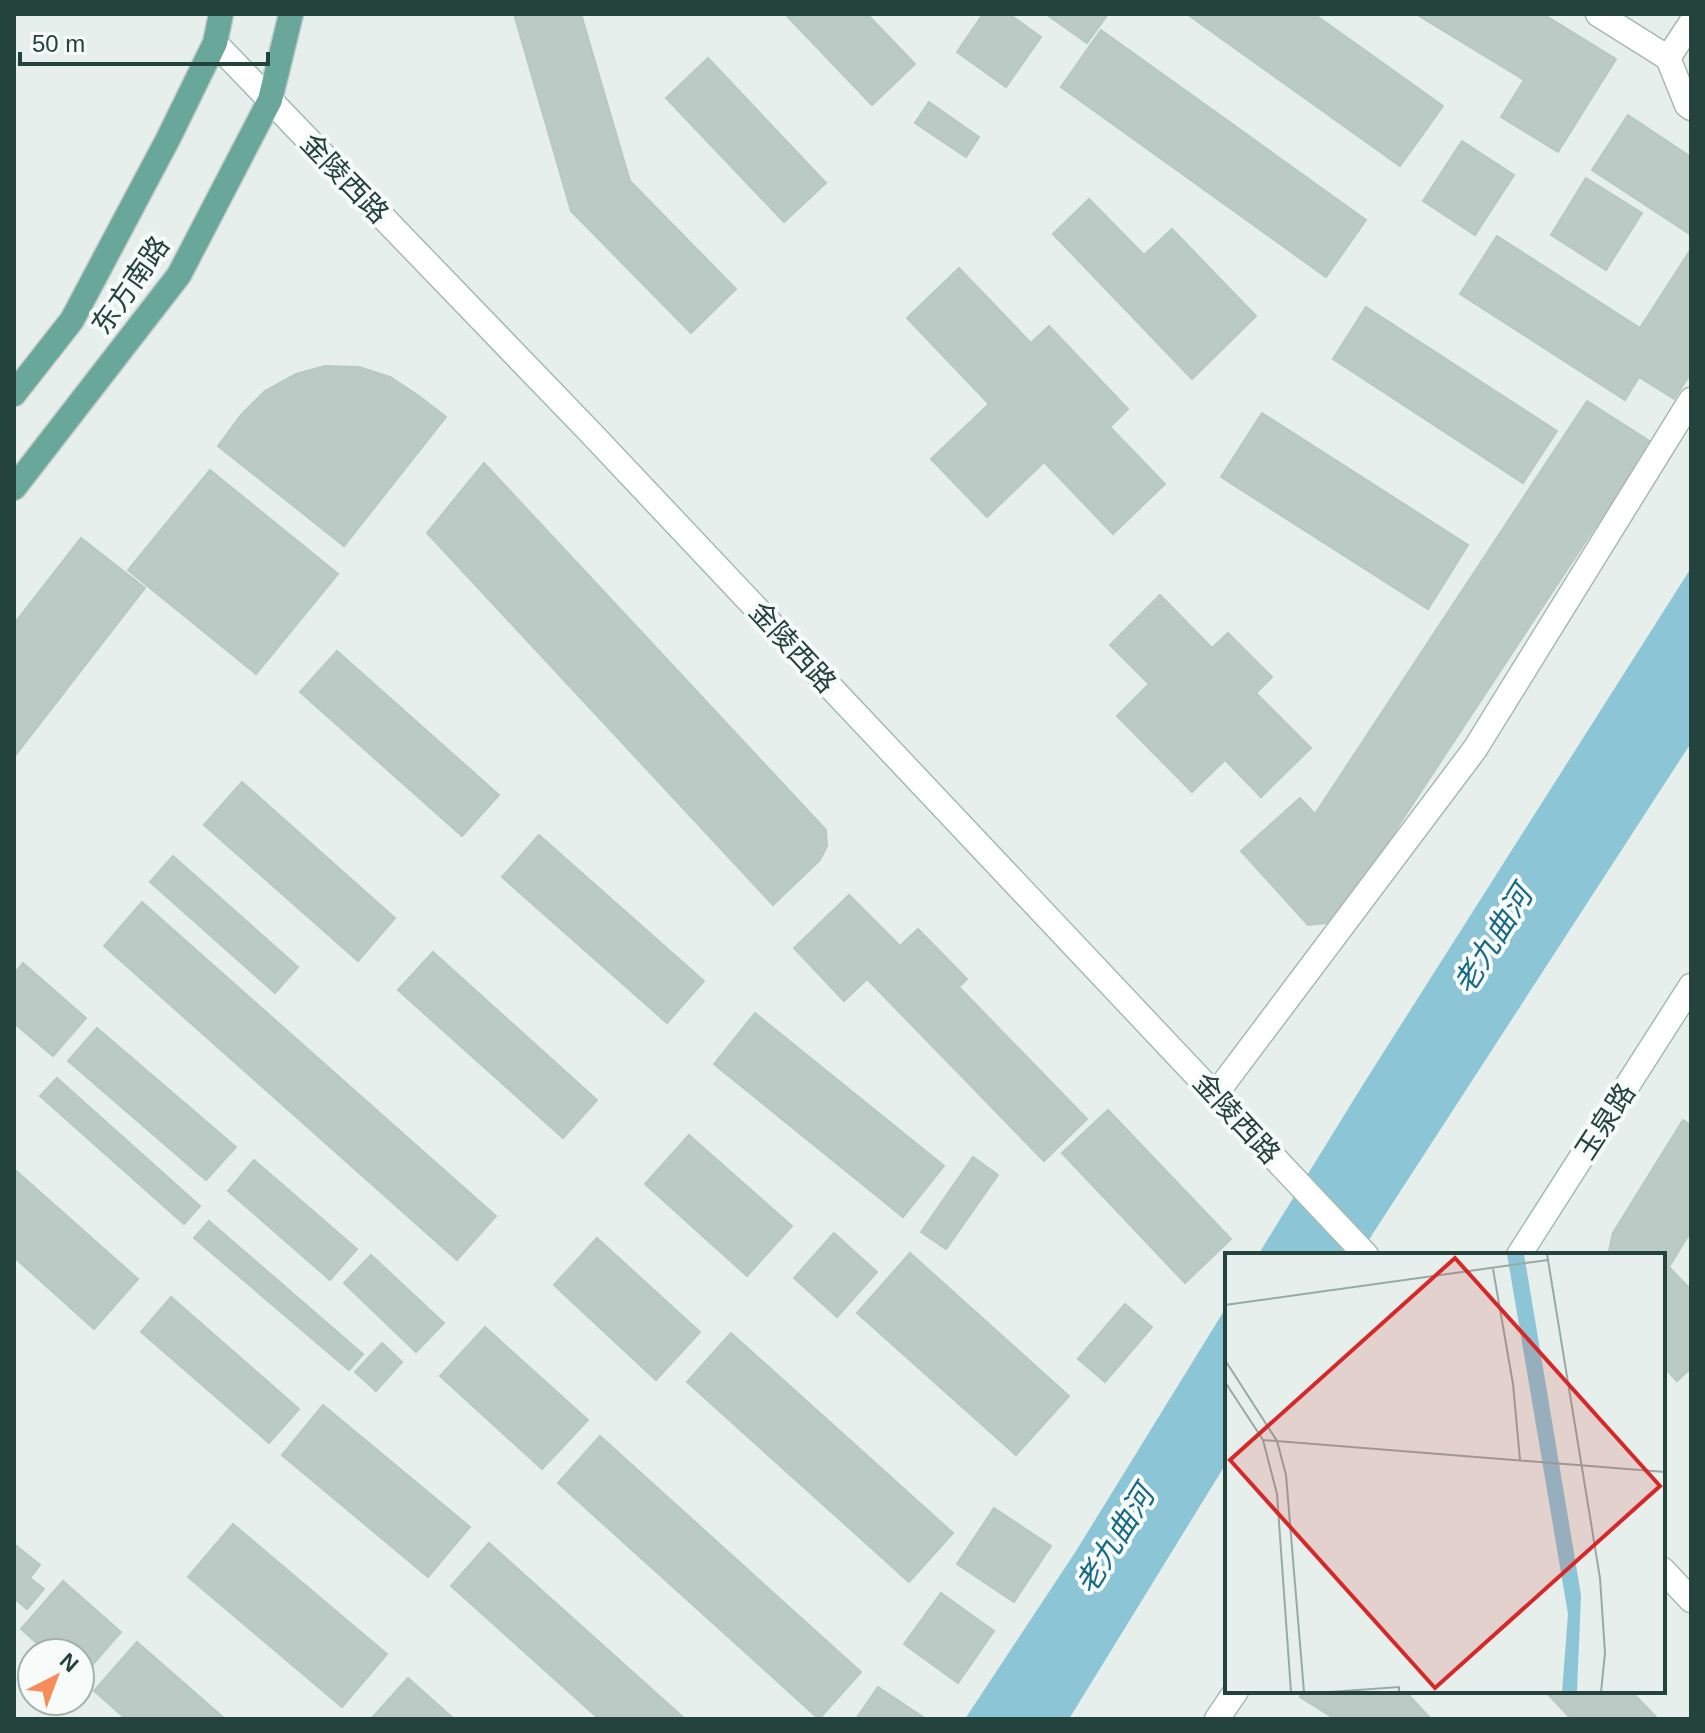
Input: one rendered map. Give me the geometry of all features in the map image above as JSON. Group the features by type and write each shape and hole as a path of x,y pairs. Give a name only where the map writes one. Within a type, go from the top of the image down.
{"main road":[{"name":"东方南路","path":"14,394 72,320 215,43 221,14"},
{"name":"东方南路","path":"14,488 179,275 270,100 291,14"},
{"path":"1598,14 1668,58 1691,108"},
{"path":"1668,58 1691,23"},
{"name":"金陵西路","path":"215,43 589,431 1364,1253"},
{"path":"1215,1095 1475,749 1691,400"},
{"name":"玉泉路","path":"1520,1253 1691,986"},
{"path":"1665,1572 1691,1600"},
{"path":"1217,1719 1235,1693"}],"water":[{"name":"老九曲河","path":"1691,568 1691,743 1360,1253 1259,1253"},
{"name":"老九曲河","path":"1225,1309 1225,1465 1069,1719 965,1719 1076,1551"}],"building":[{"path":"514,14 581,14 630,181 736,289 691,333 571,211"},
{"path":"785,14 867,14 915,64 872,105"},
{"path":"983,14 1009,14 1041,37 1006,87 957,52"},
{"path":"1046,14 1108,14 1087,43"},
{"path":"1187,14 1314,14 1443,106 1400,166"},
{"path":"1416,14 1543,14 1616,59 1558,152 1501,117 1524,80"},
{"path":"1101,30 1366,220 1326,277 1061,87"},
{"path":"708,58 826,183 784,222 666,98"},
{"path":"929,102 979,137 966,157 915,123"},
{"path":"1628,115 1691,157 1691,235 1592,170"},
{"path":"1462,141 1514,175 1475,235 1423,201"},
{"path":"1586,178 1642,213 1606,270 1551,235"},
{"path":"1089,199 1144,255 1172,229 1256,316 1192,379 1053,234"},
{"path":"1497,236 1640,328 1691,249 1691,373 1674,399 1639,377 1625,400 1460,294"},
{"path":"959,268 1031,343 1049,326 1128,409 1110,427 1165,484 1113,534 1044,462 987,517 931,459 989,404 907,318"},
{"path":"1366,307 1557,431 1523,483 1333,359"},
{"path":"325,366 359,367 390,377 446,417 344,546 218,446 241,415 265,391 296,374"},
{"path":"1587,401 1651,442 1335,922 1308,925 1241,851 1300,798 1315,814"},
{"path":"1262,413 1468,545 1428,609 1221,477"},
{"path":"484,463 826,830 827,846 820,860 773,905 427,533"},
{"path":"210,470 338,574 256,674 128,570"},
{"path":"81,538 145,588 14,757 14,624"},
{"path":"1160,595 1212,648 1228,633 1272,677 1256,693 1311,748 1261,797 1225,760 1192,792 1117,716 1149,684 1110,645"},
{"path":"337,651 499,795 462,836 300,692"},
{"path":"242,782 395,918 358,961 204,825"},
{"path":"539,835 704,981 667,1023 502,877"},
{"path":"173,856 298,967 275,993 150,882"},
{"path":"849,895 900,946 918,929 967,979 959,987 1087,1119 1044,1161 867,979 844,1001 794,948"},
{"path":"142,902 496,1216 457,1260 104,946"},
{"path":"433,952 597,1100 563,1138 398,990"},
{"path":"23,963 86,1018 53,1056 14,1023 14,974"},
{"path":"755,1013 944,1166 903,1217 714,1064"},
{"path":"97,1028 236,1147 206,1180 68,1061"},
{"path":"57,1078 200,1206 184,1224 40,1096"},
{"path":"1108,1110 1231,1239 1185,1283 1062,1153"},
{"path":"1683,1120 1691,1125 1691,1231 1669,1267 1691,1290 1691,1368 1677,1381 1665,1368 1665,1253 1608,1253 1613,1233"},
{"path":"689,1135 792,1226 747,1276 645,1184"},
{"path":"973,1157 998,1175 946,1249 921,1232"},
{"path":"254,1160 357,1249 330,1280 228,1191"},
{"path":"14,1169 138,1279 94,1329 14,1257"},
{"path":"209,1221 363,1354 349,1370 194,1238"},
{"path":"834,1233 877,1272 837,1317 794,1278"},
{"path":"597,1238 700,1332 656,1380 554,1285"},
{"path":"910,1253 1069,1396 1016,1455 857,1313"},
{"path":"371,1255 444,1323 416,1352 344,1283"},
{"path":"171,1297 299,1409 269,1443 141,1332"},
{"path":"1125,1304 1152,1327 1105,1382 1078,1359"},
{"path":"485,1327 588,1420 542,1469 440,1376"},
{"path":"731,1333 953,1533 909,1582 687,1382"},
{"path":"382,1343 402,1362 376,1391 355,1372"},
{"path":"323,1405 470,1527 428,1577 282,1455"},
{"path":"600,1436 861,1672 819,1719 558,1483"},
{"path":"994,1508 1051,1546 1014,1602 957,1564"},
{"path":"233,1524 387,1654 342,1707 188,1577"},
{"path":"489,1543 685,1719 599,1719 451,1586"},
{"path":"14,1544 40,1565 30,1578 44,1589 27,1609 14,1598"},
{"path":"63,1581 121,1632 96,1661 96,1637 30,1637 21,1629"},
{"path":"941,1593 994,1631 958,1683 904,1644"},
{"path":"137,1642 225,1719 126,1719 96,1693 96,1689"},
{"path":"408,1678 454,1719 371,1719"},
{"path":"878,1687 926,1719 856,1719"},
{"path":"1303,1693 1407,1693 1431,1719 1335,1719 1300,1697"},
{"path":"1547,1693 1633,1693 1658,1719 1571,1719"}]}
